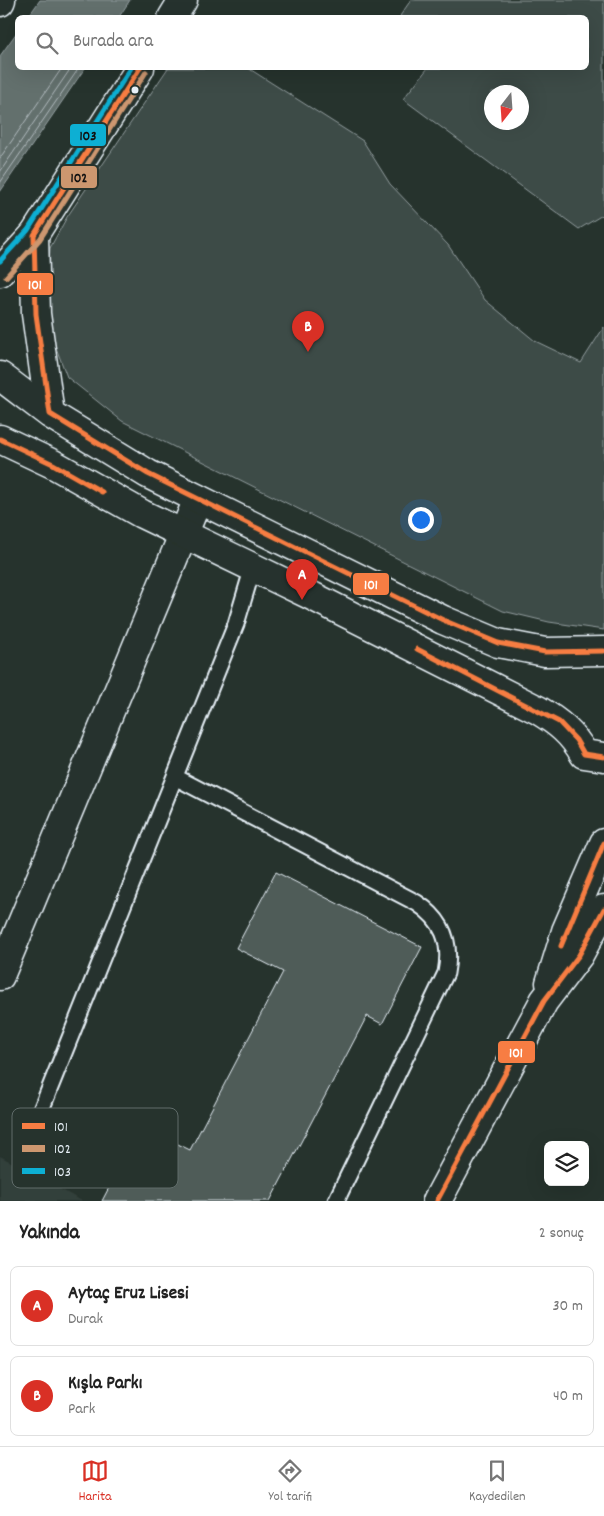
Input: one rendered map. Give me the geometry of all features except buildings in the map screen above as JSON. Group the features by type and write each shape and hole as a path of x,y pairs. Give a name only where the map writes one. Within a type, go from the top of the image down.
{"main road":[{"path":"174,15 183,0"},
{"path":"0,272 34,235 139,70"},
{"path":"34,235 36,314 50,414"},
{"path":"0,376 50,414 148,474 443,620 498,643 545,652 604,651"},
{"path":"0,439 53,464 142,514 538,710 559,722 576,740 584,754 604,757"},
{"path":"0,976 198,498"},
{"path":"544,1001 566,930 604,843"},
{"path":"437,1201 544,1001 579,955 604,909"}],"lane":[{"path":"42,1108 236,624 253,568"},
{"path":"175,777 417,903 429,910 445,932 448,946 446,973 336,1201"}],"shaded area":[{"path":"411,0 604,0 604,214 579,229 403,99 426,70 589,70 589,15 401,15"},
{"path":"167,70 251,70 363,141 390,184 448,245 485,300 535,341 581,363 604,327 604,630 549,622 503,611 122,421 67,377 52,337 47,297 50,248 67,217"},
{"path":"0,1156 12,1163 12,1188 58,1188 82,1201 0,1201"}],"water":[{"path":"40,0 130,0 120,15 29,15"},
{"path":"15,35 15,70 84,70 0,192 0,56"}],"transit line":[{"name":"103","path":"0,261 28,230 130,70"},
{"name":"101","path":"139,70 34,235 36,314 50,414 148,474 443,620 498,643 545,652 604,651"},
{"name":"102","path":"6,277 40,239 146,72"},
{"name":"101","path":"0,439 53,464 102,492"},
{"name":"101","path":"417,649 559,722 576,740 584,754 604,757"},
{"name":"101","path":"561,946 604,843"},
{"name":"101","path":"437,1201 544,1001 579,955 604,909"}],"place":[{"name":"Kışla Parkı","path":"308,352"},
{"name":"Aytaç Eruz Lisesi","path":"302,600"}]}
